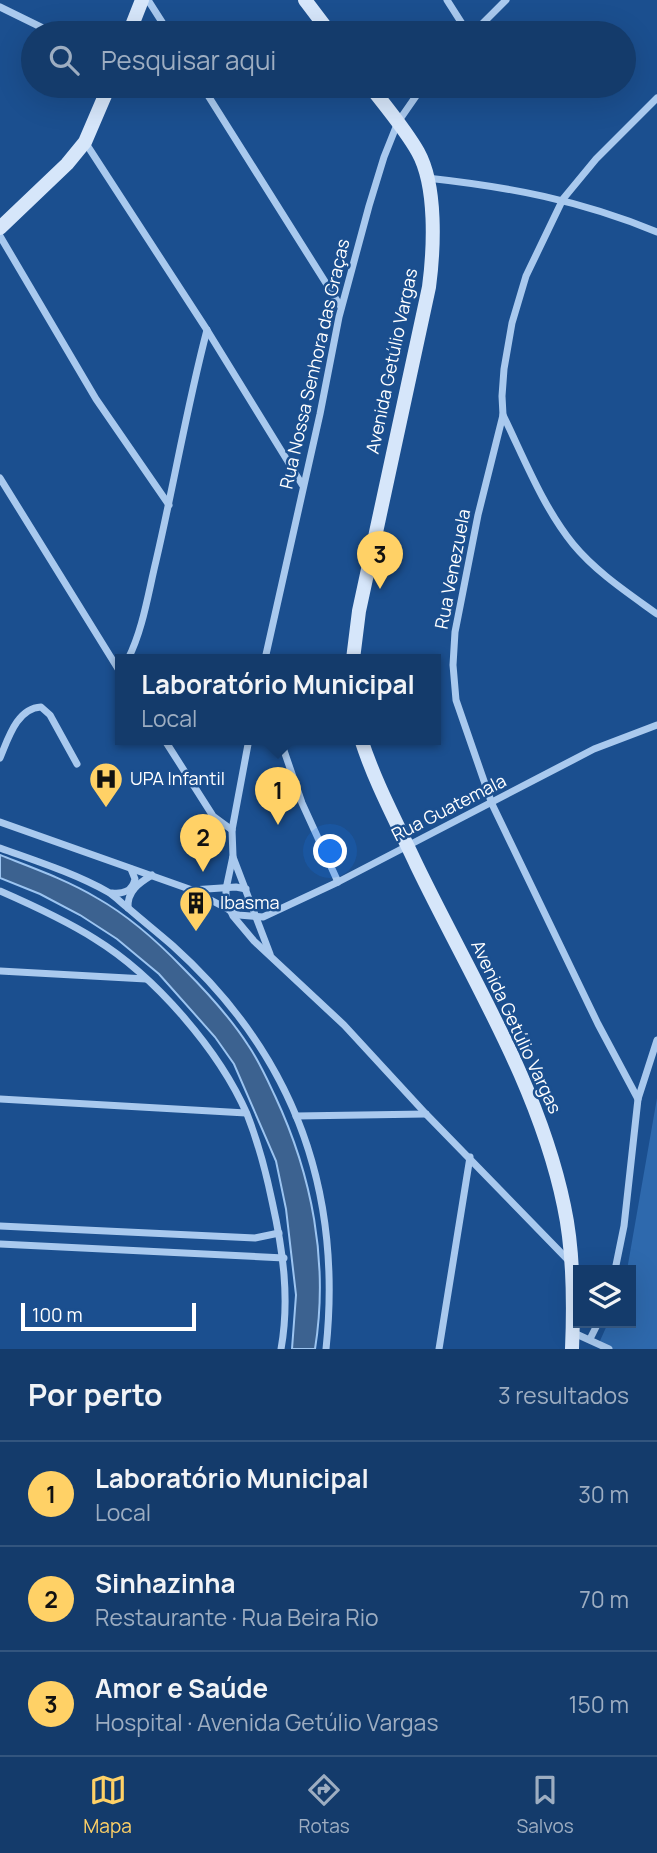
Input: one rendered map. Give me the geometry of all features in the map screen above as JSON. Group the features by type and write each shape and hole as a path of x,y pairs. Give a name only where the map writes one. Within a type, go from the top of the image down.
{"main road":[{"path":"134,21 142,0"},
{"path":"305,0 321,21"},
{"path":"0,228 85,142 104,98"},
{"name":"Avenida Getúlio Vargas","path":"354,654 359,611 429,287 433,255 433,225 420,155 379,98"},
{"name":"Avenida Getúlio Vargas","path":"364,745 408,846 523,1079 548,1144 562,1197 571,1264 572,1349"}],"street":[{"path":"148,0 161,21"},
{"path":"447,0 462,21"},
{"path":"483,21 506,0"},
{"path":"0,7 29,21"},
{"path":"210,98 341,307"},
{"name":"Rua Nossa Senhora das Graças","path":"266,654 341,307 384,157 398,122 415,98"},
{"name":"Rua Venezuela","path":"638,1099 598,1024 492,804 456,700 453,665 455,632 478,515 503,415 504,369 512,323 526,276 563,199 596,159 657,98"},
{"path":"85,142 207,330 303,486"},
{"path":"426,178 482,184 563,199 619,216 657,232"},
{"path":"0,236 96,399 169,505"},
{"path":"130,654 141,627 207,330"},
{"path":"503,415 546,501 573,545 614,582 657,614"},
{"path":"0,478 115,662"},
{"path":"0,758 17,721 28,711 41,707 50,715 78,764"},
{"name":"Rua Guatemala","path":"254,918 269,916 338,882 594,749 657,725"},
{"path":"168,745 213,816 232,830"},
{"path":"248,745 232,830 233,856 226,889 229,910 254,941 344,1025 571,1264"},
{"path":"282,745 302,803 338,882"},
{"path":"0,822 192,890 239,915 254,918"},
{"path":"0,848 111,893 180,952 231,1005 266,1055 296,1116 318,1179 325,1212 330,1254 327,1349"},
{"path":"233,856 247,890 254,918 270,954"},
{"path":"111,893 123,894 131,889 135,879 131,869"},
{"path":"128,908 132,890 152,875"},
{"path":"192,890 236,887 247,890"},
{"path":"0,891 97,940 146,979 168,999 201,1040 246,1113 263,1165 284,1258 285,1307 281,1349"},
{"path":"229,910 249,900"},
{"path":"0,971 146,979"},
{"path":"616,1265 624,1226 638,1099 657,1040"},
{"path":"0,1099 246,1113"},
{"path":"296,1116 426,1114"},
{"path":"439,1349 470,1157"},
{"path":"0,1226 255,1238 279,1233"},
{"path":"0,1244 284,1258"},
{"path":"590,1339 596,1328"},
{"path":"573,1333 609,1349"}],"shaded area":[{"path":"0,855 74,886 132,921 201,986 252,1051 288,1126 308,1188 320,1284 315,1349 292,1349 296,1295 286,1209 276,1161 234,1064 215,1037 159,974 117,939 80,915 40,894 0,878"},
{"path":"657,1098 657,1349 613,1349 599,1343 606,1328 636,1328 636,1265 628,1265"}],"place":[{"name":"Amor e Saúde","path":"380,589"},
{"name":"UPA Infantil","path":"106,809"},
{"name":"Laboratório Municipal","path":"278,825"},
{"name":"Sinhazinha","path":"203,872"},
{"name":"Ibasma","path":"196,933"}]}
